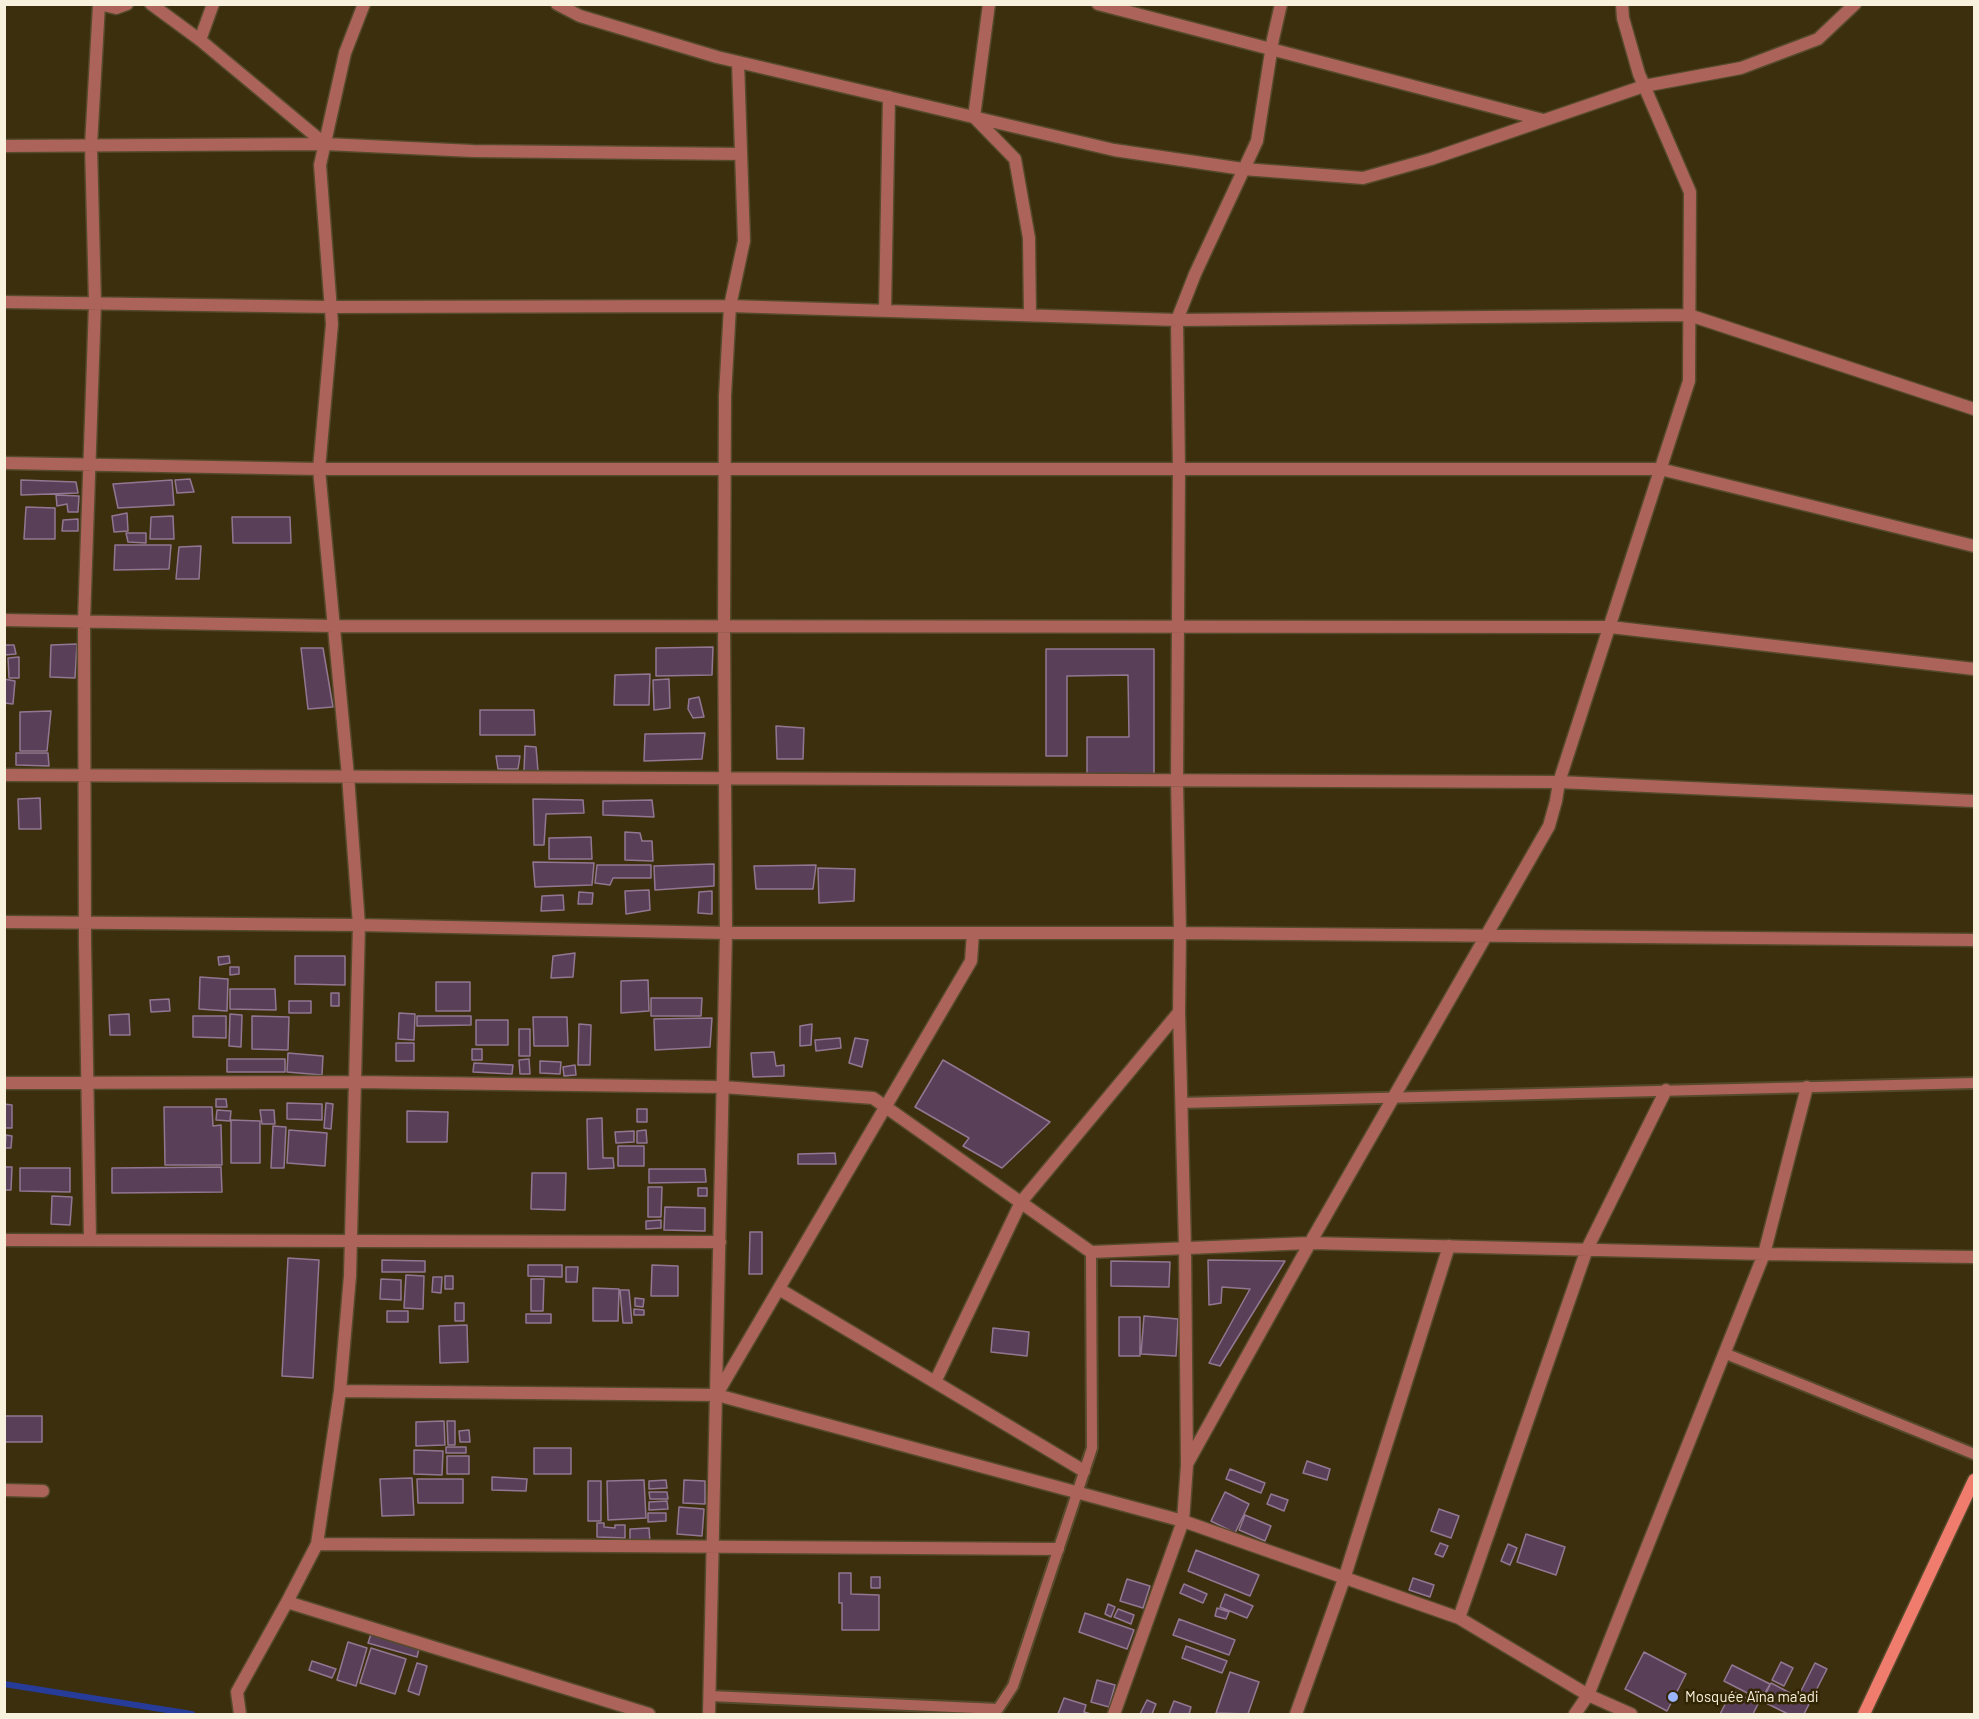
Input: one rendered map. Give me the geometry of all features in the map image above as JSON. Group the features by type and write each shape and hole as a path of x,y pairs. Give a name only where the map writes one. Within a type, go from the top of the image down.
{"street":[{"path":"90,1240 85,922 84,621 95,303 91,146 99,5 116,8 127,4"},
{"path":"151,4 200,40 325,144"},
{"path":"200,40 213,4"},
{"path":"240,1714 237,1692 317,1544 340,1391 350,1276 359,925 348,776 319,469 333,324 321,165 345,53 364,4"},
{"path":"557,4 580,16 738,62 1114,150 1243,169 1363,178 1431,159 1644,86 1742,69 1818,39 1855,4"},
{"path":"974,117 989,4"},
{"path":"1098,4 1543,120"},
{"path":"1114,1714 1183,1521 1187,1465 1185,1247 1179,1012 1177,320 1194,274 1257,141 1281,4"},
{"path":"1187,1465 1310,1244 1549,826 1559,782 1689,381 1690,192 1644,86 1623,18 1622,4"},
{"path":"709,1714 726,933 725,396 730,306 744,241 738,62"},
{"path":"885,311 889,97"},
{"path":"974,117 1015,159 1029,238 1030,315"},
{"path":"4,146 325,144 473,151 741,154"},
{"path":"4,302 331,307 730,306 1177,320 1689,315 1974,409"},
{"path":"4,463 319,469 1660,469 1974,546"},
{"path":"4,620 334,626 1610,627 1974,669"},
{"path":"4,775 1559,782 1974,801"},
{"path":"4,922 359,925 726,933 1180,933 1974,939"},
{"path":"717,1395 971,961 973,933"},
{"path":"935,1382 1021,1202 1179,1012"},
{"path":"4,1083 355,1082 723,1087 873,1098 1091,1252 1310,1244 1974,1257"},
{"path":"1575,1714 1588,1695 1764,1254 1807,1087"},
{"path":"1459,1618 1587,1249 1666,1090"},
{"path":"4,1240 720,1242"},
{"path":"1296,1714 1344,1579 1449,1246"},
{"path":"779,1289 1084,1471"},
{"path":"340,1391 717,1395 1183,1521 1459,1618 1588,1695 1631,1714"},
{"path":"1864,1714 1974,1480"},
{"path":"4,1490 43,1491"},
{"path":"317,1544 1059,1549"},
{"path":"287,1602 650,1714"}],"lane":[{"path":"1181,1103 1974,1083"},
{"path":"710,1696 998,1709 1013,1686 1092,1448 1091,1252"},
{"path":"1724,1353 1974,1454"}],"building":[{"path":"190,479 194,492 177,493 175,480"},
{"path":"21,480 76,482 78,493 21,495"},
{"path":"172,480 174,505 118,508 113,484"},
{"path":"56,495 79,496 78,512 68,512 67,504 57,506"},
{"path":"26,507 55,508 55,539 24,539"},
{"path":"127,513 128,531 114,532 112,516"},
{"path":"173,516 174,539 150,539 151,517"},
{"path":"232,517 290,517 291,543 233,543"},
{"path":"78,519 78,531 62,531 63,520"},
{"path":"126,533 146,533 146,543 128,542"},
{"path":"115,545 171,545 169,569 114,570"},
{"path":"201,546 199,579 176,579 179,547"},
{"path":"77,644 75,678 50,677 51,645"},
{"path":"4,645 14,645 16,654 4,655"},
{"path":"713,647 712,675 656,676 656,648"},
{"path":"301,648 323,648 333,707 308,709"},
{"path":"1046,649 1154,649 1154,775 1087,775 1087,737 1129,737 1128,675 1067,676 1067,756 1046,756"},
{"path":"19,657 19,678 9,678 8,658"},
{"path":"650,674 649,705 614,705 615,675"},
{"path":"4,679 15,681 13,704 4,703"},
{"path":"669,679 670,708 654,710 653,680"},
{"path":"699,697 704,717 693,718 688,709 689,699"},
{"path":"480,710 534,710 535,735 480,735"},
{"path":"51,711 47,751 20,751 20,712"},
{"path":"776,726 804,728 803,759 777,759"},
{"path":"705,733 702,759 644,761 645,734"},
{"path":"525,746 536,747 538,771 524,771"},
{"path":"16,753 48,753 49,766 16,765"},
{"path":"496,756 520,756 518,769 498,769"},
{"path":"40,798 41,829 19,829 18,799"},
{"path":"533,799 583,800 584,813 546,814 544,845 534,845"},
{"path":"652,800 654,817 603,815 603,801"},
{"path":"625,832 640,833 642,841 652,841 653,861 625,860"},
{"path":"591,837 592,859 549,859 549,838"},
{"path":"533,862 594,863 592,885 535,887"},
{"path":"714,864 714,886 655,890 654,866"},
{"path":"597,865 651,865 651,878 613,878 610,885 595,883"},
{"path":"816,865 813,889 756,889 754,866"},
{"path":"818,868 855,869 854,901 819,903"},
{"path":"649,890 650,910 626,914 625,891"},
{"path":"712,891 712,914 698,913 699,892"},
{"path":"579,892 593,893 592,904 578,904"},
{"path":"563,895 564,910 541,911 542,896"},
{"path":"575,953 573,977 551,978 553,956"},
{"path":"229,956 230,963 219,965 218,957"},
{"path":"295,956 345,956 345,985 295,984"},
{"path":"230,967 239,967 239,974 230,975"},
{"path":"200,977 228,979 227,1011 199,1009"},
{"path":"648,980 649,1011 621,1013 621,981"},
{"path":"436,982 470,982 470,1011 436,1011"},
{"path":"230,989 275,989 276,1010 230,1009"},
{"path":"331,993 339,993 339,1006 331,1006"},
{"path":"651,998 702,998 701,1016 651,1016"},
{"path":"169,999 170,1011 151,1012 150,1000"},
{"path":"289,1001 311,1001 311,1013 289,1013"},
{"path":"399,1013 415,1014 414,1040 398,1039"},
{"path":"129,1014 130,1035 110,1035 109,1015"},
{"path":"230,1014 242,1015 241,1047 229,1046"},
{"path":"193,1016 226,1016 226,1038 193,1037"},
{"path":"252,1016 289,1017 288,1050 252,1049"},
{"path":"417,1016 471,1016 471,1025 417,1026"},
{"path":"533,1017 567,1017 568,1046 534,1046"},
{"path":"712,1018 710,1047 655,1050 654,1019"},
{"path":"476,1020 508,1020 508,1045 476,1045"},
{"path":"579,1024 591,1025 590,1065 578,1065"},
{"path":"812,1024 811,1045 800,1046 800,1026"},
{"path":"519,1029 530,1029 530,1056 519,1056"},
{"path":"840,1038 841,1048 816,1051 815,1040"},
{"path":"855,1038 868,1040 862,1067 849,1063"},
{"path":"396,1043 414,1043 414,1061 396,1061"},
{"path":"472,1049 482,1049 482,1060 472,1060"},
{"path":"774,1052 776,1066 784,1065 784,1076 753,1077 751,1053"},
{"path":"288,1053 323,1056 322,1075 287,1072"},
{"path":"227,1059 285,1059 285,1072 227,1072"},
{"path":"529,1059 530,1074 520,1074 519,1060"},
{"path":"943,1060 1050,1122 1002,1168 963,1146 969,1138 915,1107"},
{"path":"540,1061 561,1062 560,1074 540,1073"},
{"path":"474,1063 513,1065 512,1074 473,1072"},
{"path":"575,1065 576,1075 564,1076 563,1067"},
{"path":"216,1099 226,1099 227,1107 216,1107"},
{"path":"287,1103 322,1104 322,1120 287,1119"},
{"path":"326,1103 333,1104 331,1129 324,1128"},
{"path":"4,1104 12,1105 12,1128 4,1128"},
{"path":"164,1107 212,1107 213,1126 221,1125 222,1165 165,1165"},
{"path":"637,1109 647,1109 647,1122 637,1122"},
{"path":"217,1110 231,1111 230,1121 216,1120"},
{"path":"260,1110 274,1110 275,1124 262,1124"},
{"path":"407,1111 448,1112 447,1142 407,1142"},
{"path":"602,1118 603,1158 613,1158 614,1168 588,1169 587,1119"},
{"path":"231,1120 260,1121 260,1163 231,1163"},
{"path":"273,1126 286,1127 284,1168 271,1168"},
{"path":"289,1130 327,1133 325,1166 287,1163"},
{"path":"646,1130 647,1143 637,1143 637,1131"},
{"path":"634,1131 634,1142 616,1143 615,1132"},
{"path":"6,1135 12,1136 11,1148 5,1148"},
{"path":"618,1146 644,1146 644,1166 618,1166"},
{"path":"835,1153 836,1164 798,1164 798,1154"},
{"path":"4,1167 12,1167 11,1190 4,1190"},
{"path":"221,1167 222,1192 112,1193 112,1168"},
{"path":"20,1168 70,1168 70,1192 20,1191"},
{"path":"649,1169 705,1169 706,1182 649,1183"},
{"path":"532,1173 566,1173 565,1210 531,1209"},
{"path":"648,1187 662,1187 661,1217 648,1217"},
{"path":"698,1188 707,1188 707,1196 698,1196"},
{"path":"52,1196 72,1197 70,1225 51,1224"},
{"path":"665,1207 705,1208 705,1231 664,1230"},
{"path":"661,1220 661,1228 646,1229 646,1221"},
{"path":"750,1232 762,1232 762,1274 749,1274"},
{"path":"288,1258 319,1260 313,1378 282,1376"},
{"path":"382,1260 425,1261 425,1272 382,1272"},
{"path":"1208,1260 1285,1261 1220,1366 1209,1363 1250,1289 1222,1287 1221,1303 1209,1305"},
{"path":"1111,1261 1170,1262 1169,1287 1111,1286"},
{"path":"528,1265 562,1265 562,1277 528,1276"},
{"path":"652,1265 678,1266 678,1296 651,1296"},
{"path":"566,1267 578,1267 577,1282 566,1282"},
{"path":"406,1275 424,1276 423,1309 404,1308"},
{"path":"445,1276 453,1276 453,1289 445,1289"},
{"path":"433,1277 442,1277 441,1293 432,1292"},
{"path":"381,1279 401,1280 401,1300 380,1299"},
{"path":"531,1279 544,1279 543,1311 531,1311"},
{"path":"593,1288 619,1289 618,1321 593,1321"},
{"path":"620,1290 629,1290 632,1323 623,1323"},
{"path":"635,1298 644,1299 643,1307 635,1306"},
{"path":"455,1303 464,1303 464,1321 455,1321"},
{"path":"634,1309 644,1310 644,1315 634,1315"},
{"path":"387,1311 408,1311 408,1322 387,1322"},
{"path":"526,1314 551,1314 551,1323 526,1323"},
{"path":"1144,1316 1178,1319 1176,1356 1141,1354"},
{"path":"1119,1317 1140,1317 1140,1356 1119,1356"},
{"path":"467,1325 468,1362 440,1363 439,1326"},
{"path":"993,1328 1029,1332 1027,1356 991,1352"},
{"path":"4,1416 42,1416 42,1442 4,1442"},
{"path":"444,1421 445,1445 416,1446 416,1422"},
{"path":"447,1421 455,1421 455,1445 448,1445"},
{"path":"469,1430 470,1442 460,1442 459,1431"},
{"path":"446,1447 466,1447 466,1453 446,1453"},
{"path":"534,1448 571,1448 571,1474 534,1474"},
{"path":"414,1450 443,1451 442,1475 414,1474"},
{"path":"447,1456 469,1456 469,1474 447,1474"},
{"path":"1307,1461 1330,1469 1327,1480 1303,1473"},
{"path":"1230,1469 1265,1483 1261,1493 1226,1479"},
{"path":"492,1477 527,1479 526,1491 492,1490"},
{"path":"412,1478 414,1515 382,1516 380,1479"},
{"path":"417,1479 463,1479 463,1503 418,1503"},
{"path":"644,1480 646,1518 608,1520 607,1481"},
{"path":"666,1480 667,1488 649,1489 649,1481"},
{"path":"684,1480 705,1481 705,1504 683,1503"},
{"path":"588,1481 601,1481 601,1521 588,1521"},
{"path":"649,1492 667,1492 668,1499 650,1499"},
{"path":"1225,1492 1249,1504 1235,1533 1211,1521"},
{"path":"1271,1494 1288,1500 1284,1511 1267,1504"},
{"path":"667,1501 668,1509 649,1510 649,1502"},
{"path":"679,1507 704,1509 702,1536 677,1534"},
{"path":"1439,1509 1459,1516 1451,1538 1431,1531"},
{"path":"648,1513 666,1513 666,1521 648,1522"},
{"path":"1245,1515 1271,1526 1265,1541 1239,1530"},
{"path":"597,1523 604,1523 604,1527 615,1528 615,1525 625,1525 625,1538 597,1537"},
{"path":"649,1528 650,1542 630,1542 630,1529"},
{"path":"1526,1534 1565,1547 1556,1575 1517,1562"},
{"path":"1440,1543 1448,1546 1443,1557 1435,1554"},
{"path":"1508,1544 1517,1548 1510,1565 1501,1561"},
{"path":"1196,1550 1259,1575 1250,1596 1188,1571"},
{"path":"839,1573 851,1573 851,1594 879,1595 879,1630 842,1630"},
{"path":"871,1577 880,1577 880,1588 871,1588"},
{"path":"1413,1578 1434,1585 1430,1597 1409,1590"},
{"path":"1127,1579 1150,1586 1143,1608 1120,1601"},
{"path":"1184,1584 1207,1594 1203,1603 1180,1593"},
{"path":"1225,1594 1253,1606 1247,1618 1220,1607"},
{"path":"1108,1604 1115,1607 1111,1617 1105,1614"},
{"path":"1217,1608 1229,1612 1226,1619 1215,1616"},
{"path":"1118,1609 1134,1615 1131,1624 1114,1617"},
{"path":"1085,1613 1134,1630 1127,1649 1079,1632"},
{"path":"1179,1619 1235,1640 1229,1655 1173,1635"},
{"path":"372,1631 420,1645 417,1657 368,1643"},
{"path":"348,1642 367,1648 356,1686 337,1680"},
{"path":"1186,1646 1227,1661 1222,1673 1182,1658"},
{"path":"371,1648 406,1659 395,1694 360,1683"},
{"path":"1644,1652 1686,1674 1667,1711 1625,1689"},
{"path":"312,1661 336,1669 332,1678 309,1670"},
{"path":"1781,1662 1793,1668 1784,1686 1772,1680"},
{"path":"417,1663 427,1666 419,1695 408,1691"},
{"path":"1815,1663 1827,1669 1804,1714 1788,1714 1762,1701 1771,1683 1798,1697"},
{"path":"1732,1665 1770,1684 1761,1700 1724,1681"},
{"path":"1230,1672 1259,1682 1248,1714 1216,1713"},
{"path":"1097,1680 1115,1685 1109,1707 1091,1702"},
{"path":"1732,1691 1758,1704 1753,1714 1720,1714"},
{"path":"1064,1698 1086,1705 1084,1712 1091,1714 1058,1714"},
{"path":"1147,1700 1156,1704 1152,1714 1140,1714"},
{"path":"1174,1701 1191,1707 1189,1714 1169,1714"}],"waterway":[{"path":"4,1684 192,1714"}],"place":[{"name":"Mosquée Aïna ma'adi","path":"1673,1697"}]}
